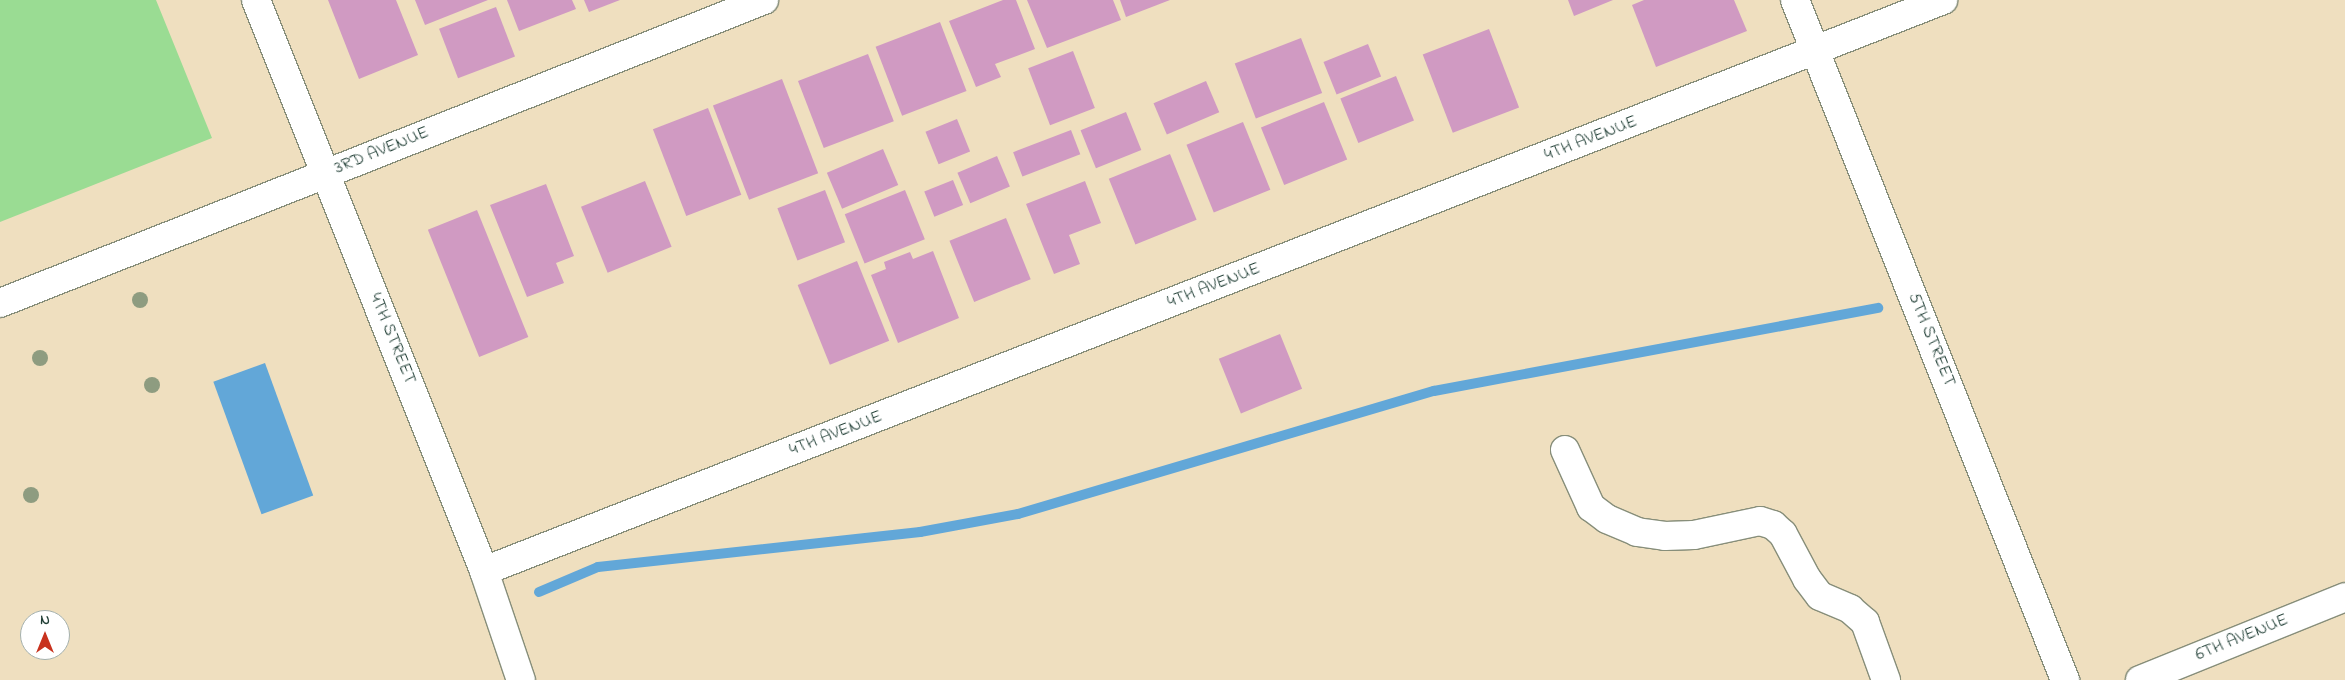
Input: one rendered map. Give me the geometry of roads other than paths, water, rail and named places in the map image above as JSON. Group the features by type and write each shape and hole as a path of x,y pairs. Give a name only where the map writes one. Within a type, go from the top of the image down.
{"street":[{"name":"4TH STREET","path":"256,0 484,571 521,680"},
{"name":"3RD AVENUE","path":"0,303 326,172 764,0"},
{"name":"5TH STREET","path":"1795,0 2066,680"},
{"name":"4TH AVENUE","path":"484,571 1943,0"},
{"path":"1566,450 1591,507 1607,519 1637,532 1665,536 1694,535 1760,521 1773,524 1783,534 1807,579 1820,596 1850,610 1864,622 1886,680"},
{"name":"6TH AVENUE","path":"2140,680 2345,597"}],"water":[{"path":"265,363 313,495 262,514 213,382"}],"waterway":[{"path":"539,592 598,567 920,532 1018,514 1434,391 1878,308"}]}
